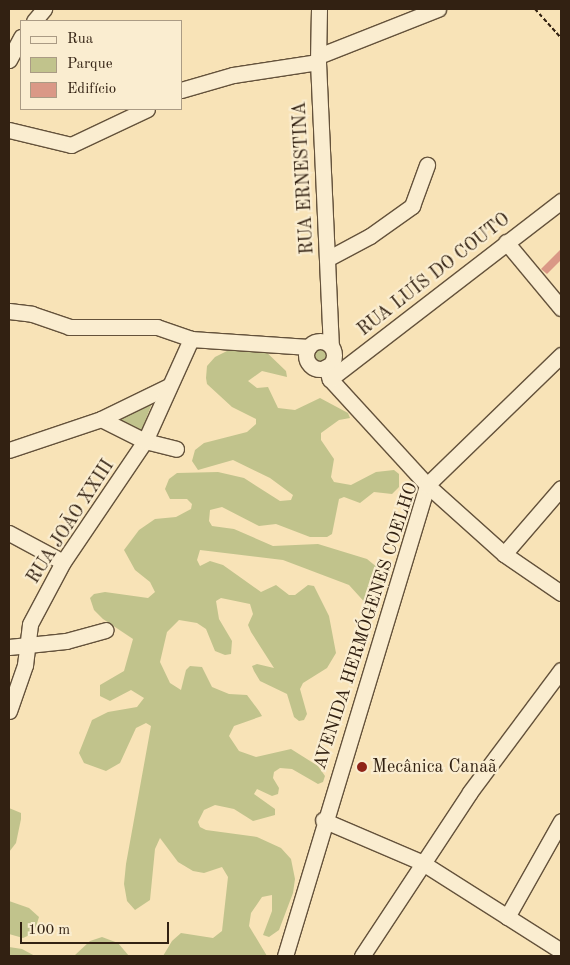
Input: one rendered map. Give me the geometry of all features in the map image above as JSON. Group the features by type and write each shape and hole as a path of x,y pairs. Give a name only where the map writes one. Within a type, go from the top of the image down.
{"street":[{"path":"35,20 44,9"},
{"name":"RUA ERNESTINA","path":"319,9 319,59 331,346"},
{"path":"182,90 234,75 319,59 438,9"},
{"path":"9,60 20,39"},
{"path":"9,130 71,146 145,110"},
{"path":"327,259 370,236 412,206 427,165"},
{"name":"RUA LUÍS DO COUTO","path":"328,373 561,201"},
{"path":"506,242 561,308"},
{"path":"9,311 32,314 69,327 157,327 191,340 309,347 316,342 331,346 334,360 328,373"},
{"name":"RUA JOÃO XXIII","path":"9,711 25,665 30,624 63,562 145,441 191,340"},
{"path":"309,347 308,363 328,373 427,486 504,554 561,593"},
{"name":"AVENIDA HERMÓGENES COELHO","path":"284,956 323,820 427,486 561,355"},
{"path":"9,450 100,419 169,386"},
{"path":"100,419 145,441 176,449"},
{"path":"504,554 561,488"},
{"path":"9,533 63,562"},
{"path":"9,647 26,646 106,630"},
{"path":"364,956 421,862 524,716 561,670"},
{"path":"323,820 421,862 558,949"},
{"path":"507,917 561,822"}],"path":[{"path":"535,9 561,38"}],"green space":[{"path":"321,345 329,353 321,361 313,353"},
{"path":"260,346 286,371 287,377 262,371 248,381 257,388 268,387 278,408 295,410 320,398 348,413 350,418 339,420 321,433 321,440 334,459 331,477 334,482 351,485 376,472 394,470 399,474 399,487 392,494 374,492 360,503 344,497 339,499 332,534 327,537 310,537 276,524 259,526 222,507 210,510 209,521 212,526 234,529 273,546 318,544 367,559 378,568 382,580 380,604 375,608 369,607 349,585 283,560 200,550 197,560 200,566 210,561 223,565 261,592 276,585 289,595 295,595 308,585 314,586 329,616 336,653 327,668 303,683 300,689 307,714 304,720 299,721 294,717 287,694 260,681 254,671 252,666 257,664 274,668 248,625 253,614 250,604 221,598 216,601 219,619 232,641 231,654 225,655 215,651 206,629 197,623 179,620 167,632 160,662 170,683 181,690 186,670 190,666 202,667 212,687 229,694 247,695 262,716 234,726 229,736 239,751 256,757 291,749 318,766 325,776 323,782 318,784 292,769 280,768 274,772 273,778 279,788 278,794 272,796 257,789 254,794 275,809 275,815 253,821 234,809 215,805 204,810 198,822 200,827 206,830 257,837 281,848 291,859 295,879 293,893 279,930 269,937 263,935 272,911 272,895 262,897 251,913 249,926 267,956 163,956 172,941 181,933 213,938 222,931 228,877 222,867 204,873 193,871 178,862 160,838 155,849 150,900 135,910 127,901 124,884 126,864 151,726 146,723 136,728 120,763 106,771 84,763 79,753 92,720 108,712 137,707 144,698 131,690 110,701 100,696 100,685 124,671 133,639 103,619 94,610 90,598 94,594 105,592 148,598 155,592 150,582 135,570 124,550 139,530 155,519 176,517 191,509 192,504 187,499 170,499 165,489 169,479 177,473 218,472 244,478 280,501 291,500 293,495 270,478 233,460 198,470 192,461 195,450 204,443 247,432 256,424 256,419 232,407 207,384 206,378 207,366 215,357 231,349"},
{"path":"154,398 141,432 110,418"},
{"path":"9,808 21,813 21,819 16,843 9,852"},
{"path":"9,901 29,908 39,917 34,933 23,938 9,934"},
{"path":"102,937 118,943 129,956 74,956 90,941"},
{"path":"9,947 22,949 35,956 9,956"}],"building":[{"path":"561,249 561,260 547,274 541,269"}],"place":[{"name":"Mecânica Canaã","path":"362,767"}]}
